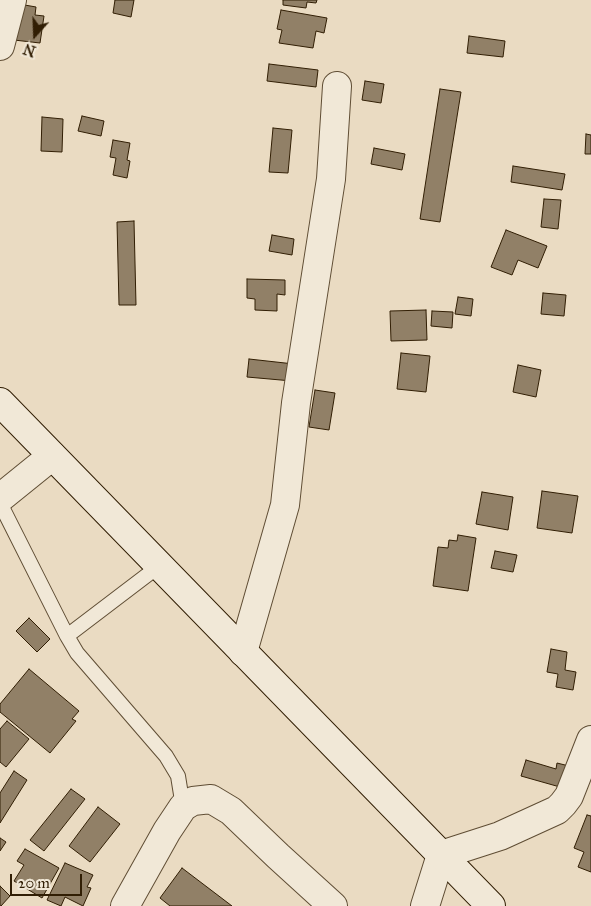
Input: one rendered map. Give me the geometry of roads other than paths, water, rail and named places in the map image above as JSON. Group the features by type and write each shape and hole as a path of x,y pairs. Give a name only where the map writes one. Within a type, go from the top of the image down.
{"street":[{"path":"0,46 12,0"},
{"path":"243,652 285,505 296,402 331,178 337,86"},
{"path":"0,402 491,906"},
{"path":"0,498 52,456"},
{"path":"442,855 500,836 557,810 569,796 591,740"},
{"path":"125,906 167,831 183,807 193,801 211,799 231,811 333,906"},
{"path":"424,906 442,855"}],"lane":[{"path":"0,503 77,653 166,756 178,776 183,807"},
{"path":"67,636 159,566"}]}
